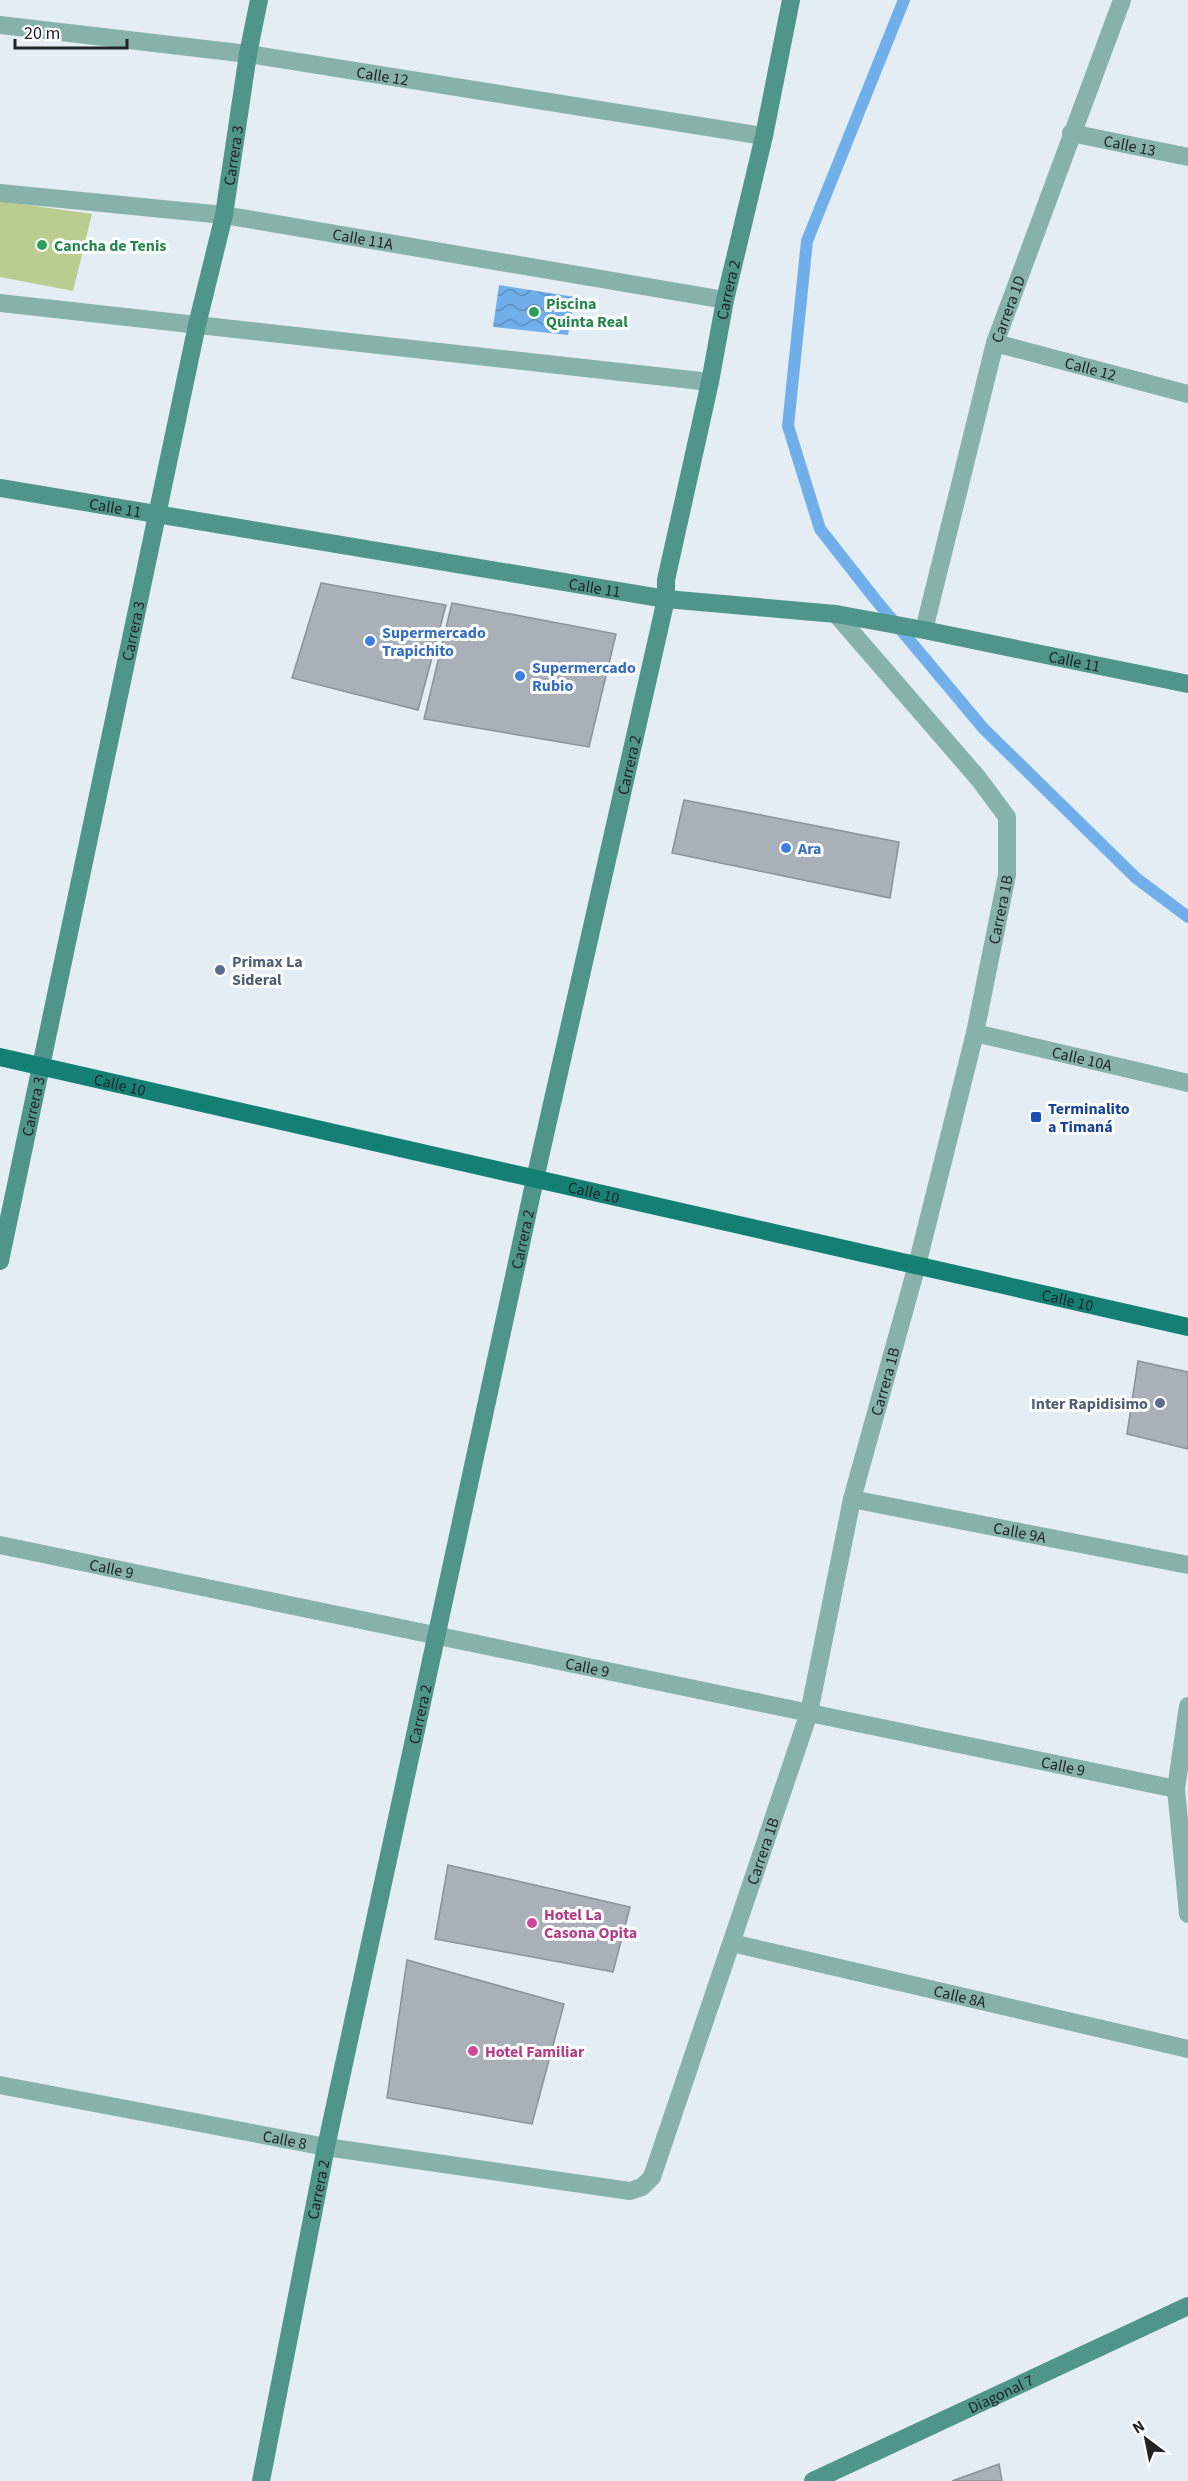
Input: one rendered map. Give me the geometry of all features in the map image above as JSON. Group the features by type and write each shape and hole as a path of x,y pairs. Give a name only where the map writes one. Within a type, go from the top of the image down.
{"main road":[{"name":"Carrera 3","path":"0,1261 196,325 224,215 248,54 260,0"},
{"name":"Carrera 2","path":"261,2481 326,2147 535,1179 666,598 666,580 710,382 725,300 764,136 791,0"},
{"name":"Calle 11","path":"0,488 666,598 836,614 1188,684"},
{"name":"Calle 10","path":"0,1057 1188,1327"},
{"name":"Diagonal 7","path":"813,2481 1188,2306"}],"street":[{"name":"Carrera 1D","path":"924,630 995,343 1071,132 1122,0"},
{"name":"Calle 12","path":"0,25 248,54 764,136"},
{"name":"Calle 13","path":"1071,132 1188,157"},
{"name":"Calle 11A","path":"0,193 224,215 725,300"},
{"path":"0,303 710,382"},
{"name":"Calle 12","path":"995,343 1188,394"},
{"name":"Carrera 1B","path":"642,2187 652,2177 809,1713 852,1499 917,1265 975,1033 1008,875 1007,817 978,778 836,614"},
{"name":"Calle 10A","path":"975,1033 1188,1083"},
{"name":"Calle 9A","path":"852,1499 1188,1565"},
{"name":"Calle 9","path":"0,1545 1176,1789"},
{"path":"1188,1707 1176,1789 1188,1914"},
{"name":"Calle 8A","path":"732,1943 1188,2049"},
{"name":"Calle 8","path":"0,2085 326,2147 630,2191 642,2187"}],"green space":[{"name":"Cancha de Tenis","path":"0,201 92,214 73,291 0,277"}],"water":[{"name":"Piscina Quinta Real","path":"499,285 575,297 568,335 493,327"}],"building":[{"name":"Supermercado Trapichito","path":"321,583 446,605 418,710 292,678"},
{"name":"Supermercado Rubio","path":"452,603 616,634 589,747 424,719"},
{"name":"Ara","path":"684,800 899,842 890,898 672,853"},
{"name":"Inter Rapidisimo","path":"1138,1361 1188,1372 1188,1449 1127,1434"},
{"name":"Hotel La Casona Opita","path":"448,1865 630,1907 613,1972 435,1939"},
{"name":"Hotel Familiar","path":"407,1960 564,2004 532,2124 387,2098"},
{"path":"999,2464 1002,2481 952,2481"}],"waterway":[{"path":"904,0 807,241 788,426 820,529 875,599 983,728 1136,878 1188,917"}],"place":[{"name":"Cancha de Tenis","path":"42,245"},
{"name":"Piscina Quinta Real","path":"534,312"},
{"name":"Supermercado Trapichito","path":"370,641"},
{"name":"Supermercado Rubio","path":"520,676"},
{"name":"Ara","path":"786,848"},
{"name":"Primax La Sideral","path":"220,970"},
{"name":"Terminalito a Timaná","path":"1036,1117"},
{"name":"Inter Rapidisimo","path":"1160,1403"},
{"name":"Hotel La Casona Opita","path":"532,1923"},
{"name":"Hotel Familiar","path":"473,2051"}]}
